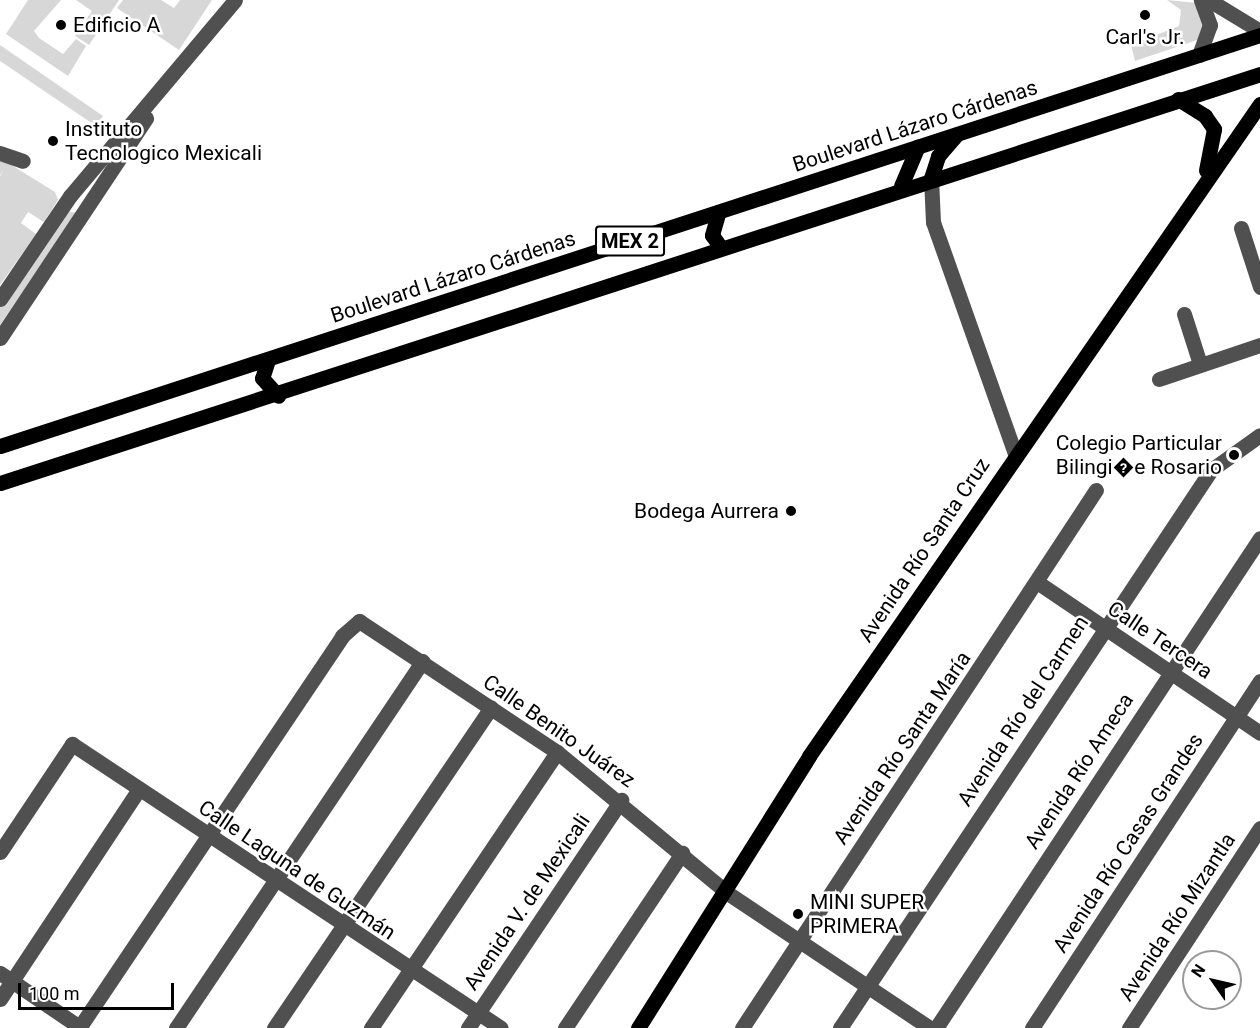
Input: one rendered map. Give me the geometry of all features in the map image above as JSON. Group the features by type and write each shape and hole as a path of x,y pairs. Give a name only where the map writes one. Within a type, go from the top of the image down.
{"main road":[{"name":"Boulevard Lázaro Cárdenas","path":"0,446 718,214 1260,33"},
{"name":"MEX 2","path":"0,483 278,396 901,186 1260,74"},
{"path":"1178,99 1205,116 1216,138 1195,196"},
{"name":"Avenida Río Santa Cruz","path":"638,1028 726,892 809,756 1015,453 1260,104"},
{"path":"931,178 938,156 957,134"},
{"path":"901,186 918,146"},
{"path":"718,214 712,235 721,248"},
{"path":"268,360 262,378 278,396"}],"street":[{"path":"0,299 64,204 169,83 234,0"},
{"path":"1199,55 1210,25 1201,0"},
{"path":"1209,0 1260,33"},
{"path":"0,338 169,83"},
{"path":"0,153 23,161"},
{"path":"931,178 933,222 1015,453"},
{"path":"64,204 75,205 82,216"},
{"path":"1241,228 1260,287"},
{"path":"1184,314 1200,364"},
{"path":"1159,379 1260,345"},
{"name":"Avenida Río del Carmen","path":"840,1028 1103,627 1211,470 1260,435"},
{"name":"Avenida Río Santa María","path":"742,1028 1096,490"},
{"name":"Avenida Río Ameca","path":"936,1028 1169,672 1260,538"},
{"name":"Calle Tercera","path":"1037,582 1260,733"},
{"name":"Calle Benito Juárez","path":"210,836 356,621 423,661 557,752 621,800 726,892 930,1028"},
{"path":"176,1028 423,661"},
{"name":"Avenida Río Casas Grandes","path":"1032,1028 1260,681"},
{"path":"274,1028 491,707"},
{"name":"Calle Laguna de Guzmán","path":"0,852 72,744 410,970 472,1022 501,1028"},
{"path":"371,1028 557,752"},
{"path":"0,999 6,977 139,789"},
{"name":"Avenida V. de Mexicali","path":"472,1022 621,800"},
{"name":"Avenida Río Mizantla","path":"1129,1028 1260,828"},
{"path":"6,977 80,1028 210,836"},
{"path":"565,1028 682,853"}],"shaded area":[{"path":"28,0 61,0 34,31 39,38 63,54 76,39 86,46 68,76 6,34"},
{"path":"76,0 119,0 89,45 75,36 92,11"},
{"path":"123,0 161,0 174,8 180,0 212,0 179,50 117,8"},
{"path":"1167,0 1197,3 1206,24 1200,39 1135,61 1131,45 1179,26 1181,10"},
{"path":"0,45 103,116 96,126 0,61"},
{"path":"0,158 55,192 58,200 44,222 28,212 21,223 36,234 0,285 0,176 4,170 0,175"},
{"path":"67,211 76,213 0,325 0,307"}],"place":[{"name":"Carl's Jr.","path":"1145,15"},
{"name":"Edificio A","path":"61,25"},
{"name":"Instituto Tecnologico Mexicali","path":"53,141"},
{"name":"Colegio Particular Bilingi�e Rosario","path":"1234,455"},
{"name":"Bodega Aurrera","path":"791,511"},
{"name":"MINI SUPER PRIMERA","path":"798,914"}]}
